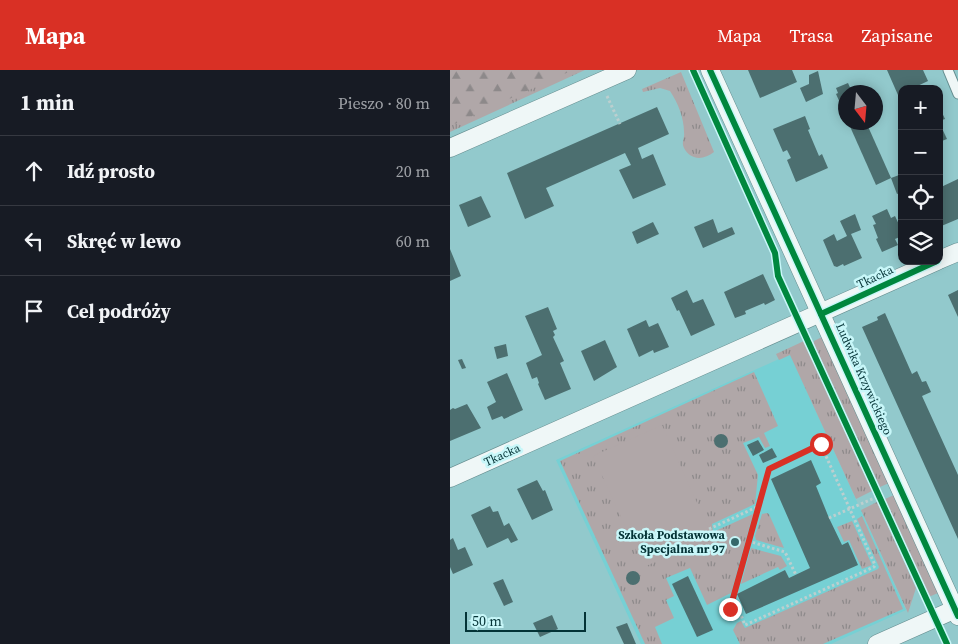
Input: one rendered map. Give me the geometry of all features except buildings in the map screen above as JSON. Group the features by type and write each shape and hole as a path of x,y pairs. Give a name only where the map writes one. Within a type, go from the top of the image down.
{"street":[{"path":"450,148 627,70"},
{"name":"Ludwika Krzywickiego","path":"710,70 957,611"},
{"name":"Tkacka","path":"943,259 958,252"},
{"name":"Tkacka","path":"450,478 929,265"},
{"path":"877,644 957,611"}],"lane":[{"path":"948,70 958,94"}],"path":[{"path":"607,96 620,124"},
{"path":"730,609 733,596 748,541 769,469 821,444 875,565 874,567 745,625 733,596"},
{"path":"829,518 879,496"},
{"path":"709,529 758,507"},
{"path":"748,541 785,552 796,575"}],"shaded area":[{"name":"Szkoła Podstawowa Specjalna nr 97","path":"790,354 906,610 831,644 641,644 556,460"}],"green space":[{"path":"450,70 585,70 450,132"},
{"path":"450,70 573,70 450,126"},
{"path":"681,72 714,152 706,157 694,157 684,148 682,116 670,91 660,88 643,92 642,89"},
{"path":"822,337 889,483 880,487 814,344 814,341"},
{"path":"804,341 872,491 856,499 790,355 779,360 776,354"},
{"path":"754,372 778,426 764,433 770,446 765,448 759,437 743,443 758,475 755,504 712,524 713,532 753,514 731,593 707,605 690,568 666,578 674,596 666,600 674,618 655,627 662,644 645,644 560,461"},
{"path":"662,425 712,536 644,567 593,456"},
{"path":"894,495 938,593 931,596 928,595 885,499"},
{"path":"877,502 916,588 908,613 861,510"},
{"path":"767,513 784,548 756,540 755,536 762,514"},
{"path":"862,516 903,609 823,644 740,644 733,630 737,623 741,621 745,628 878,569 879,567 857,519"},
{"path":"852,521 872,565 862,569 849,540 844,542 837,527"},
{"path":"751,548 781,556 787,566 780,570 778,567 741,584"}],"cycle path":[{"path":"693,70 775,253 778,276 947,644"},
{"path":"710,70 958,616"},
{"path":"821,314 928,265"}],"place":[{"name":"Szkoła Podstawowa Specjalna nr 97","path":"735,542"}],"route":[{"path":"730,609 769,469 821,444"}]}
